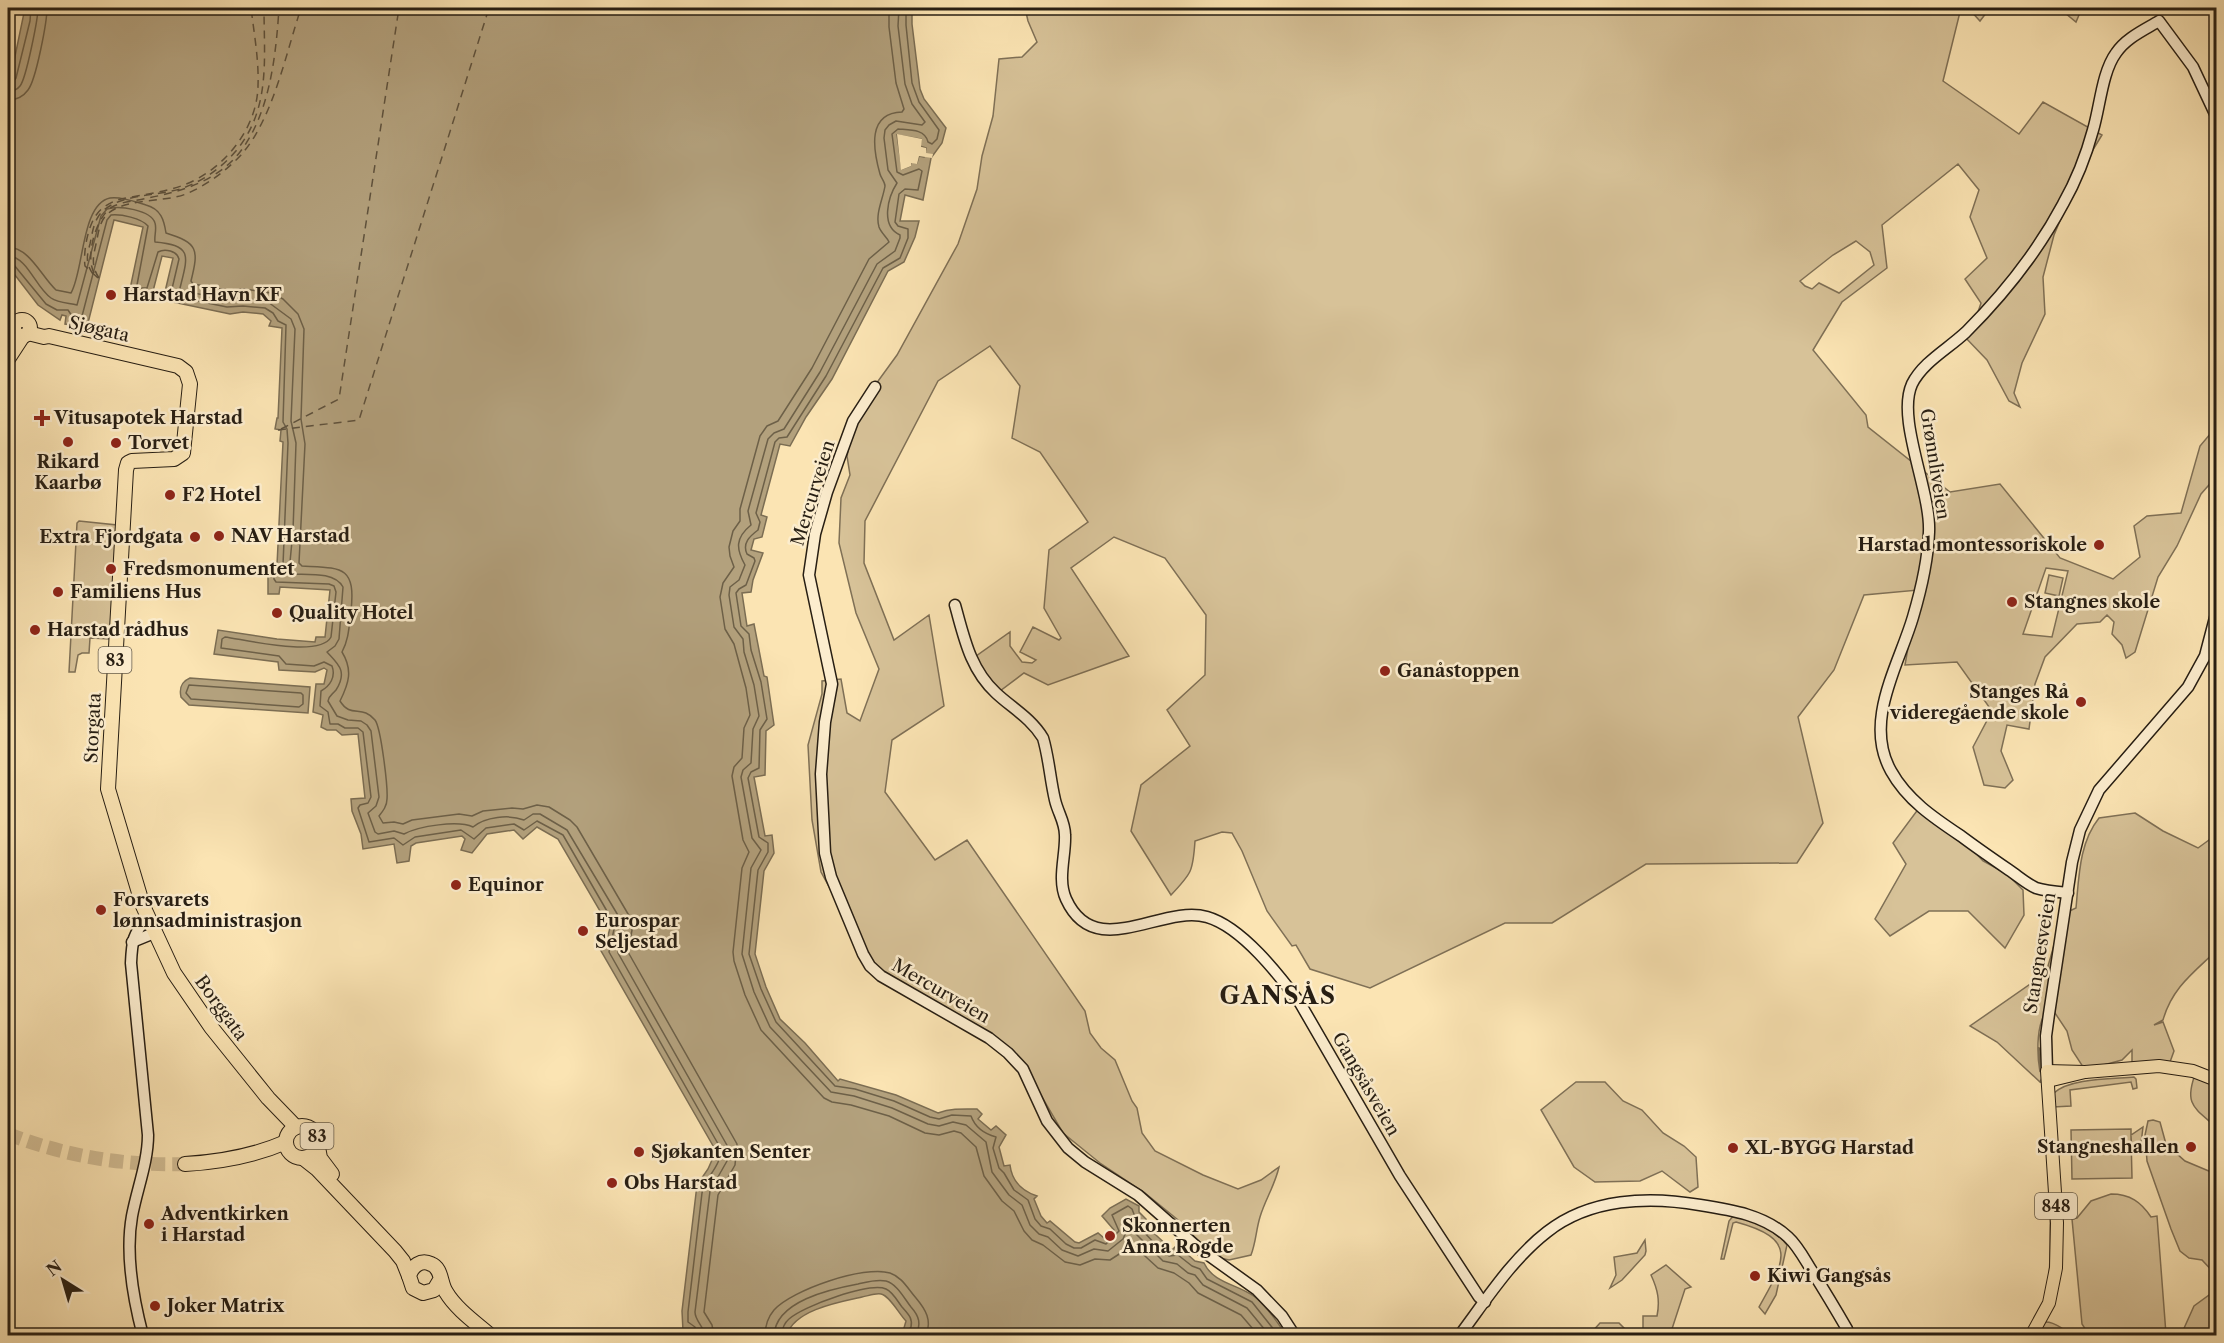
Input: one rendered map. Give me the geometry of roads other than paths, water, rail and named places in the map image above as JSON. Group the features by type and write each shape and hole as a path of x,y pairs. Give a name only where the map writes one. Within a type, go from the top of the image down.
{"highway":[{"name":"Sjøgata","path":"24,331 178,366 187,374 190,390 183,453 174,459 128,463"},
{"path":"8,345 24,331"},
{"path":"8,359 24,331"},
{"name":"Storgata","path":"128,463 125,476 108,789 153,933"},
{"name":"Borggata","path":"153,933 194,1005 268,1098 293,1143"},
{"name":"83","path":"185,1164 222,1161 293,1143 308,1127 318,1137 320,1158 329,1171 404,1250 422,1262 436,1267 448,1295 491,1335"},
{"name":"83","path":"293,1143 312,1155 318,1147"},
{"name":"83","path":"293,1143 403,1261 413,1288 443,1302 480,1335"},
{"path":"409,1276 414,1266 422,1262"},
{"path":"426,1293 435,1289 440,1280"}],"main road":[{"path":"2047,1076 2068,1070 2085,1072 2170,1067 2193,1071 2217,1080"},
{"name":"Stangnesveien","path":"2031,1335 2049,1303 2056,1268 2057,1223 2047,1076"}],"street":[{"name":"Grønnliveien","path":"2068,893 2035,887 1940,822 1905,792 1891,772 1885,757 1880,731 1881,712 1917,603 1929,532 1927,503 1910,427 1908,399 1918,375 1976,321 2012,280 2040,242 2074,183 2088,147 2112,60 2122,45 2158,21 2193,67 2217,116"},
{"name":"Mercurveien","path":"875,387 853,421 837,465 815,534 809,575 832,684 825,722 821,774 825,853 831,876 863,954 870,966 881,976 989,1038 1008,1053 1023,1069 1047,1121 1068,1148 1085,1162 1138,1195 1197,1247 1257,1290 1282,1316 1295,1335"},
{"name":"Gangsåsveien","path":"955,605 967,647 980,675 996,693 1037,728 1043,738 1056,804 1064,827 1063,885 1065,897 1073,910 1083,920 1104,930 1135,927 1182,915 1207,917 1226,927 1255,951 1300,1003 1408,1190 1479,1297 1485,1302"},
{"name":"Stangnesveien","path":"2047,1076 2047,1025 2072,862 2080,830 2089,808 2110,777 2188,687 2205,656 2217,614"},
{"path":"143,1335 136,1308 130,1241 148,1134 132,972 132,942 134,934 147,917"},
{"path":"132,942 153,933"},
{"path":"1459,1335 1526,1251 1548,1231 1564,1221 1619,1202 1651,1199 1718,1208 1752,1216 1772,1224 1796,1245 1849,1335"}],"water":[{"path":"25,8 912,8 920,89 924,99 946,128 942,143 931,158 923,200 905,195 900,221 919,221 915,237 904,262 888,271 832,379 806,417 790,446 780,444 761,515 767,517 762,537 754,539 751,550 763,553 751,592 742,593 747,626 754,624 764,676 767,677 774,725 766,731 765,775 754,777 765,836 772,835 774,853 764,871 755,954 780,1019 805,1043 838,1081 840,1079 896,1095 938,1113 977,1109 982,1114 978,1119 991,1130 996,1126 1006,1135 999,1147 1004,1166 1010,1165 1019,1185 1037,1196 1034,1199 1041,1216 1047,1223 1050,1221 1075,1242 1079,1243 1098,1233 1104,1238 1114,1230 1102,1216 1110,1208 1126,1199 1139,1206 1139,1212 1146,1219 1143,1223 1172,1250 1177,1245 1195,1261 1204,1263 1208,1270 1220,1280 1255,1297 1268,1310 1286,1335 895,1335 904,1328 906,1321 888,1298 879,1294 818,1308 798,1319 791,1326 787,1335 692,1336 689,1329 683,1331 682,1311 697,1185 716,1151 600,949 606,943 610,928 558,839 537,827 523,839 514,830 487,834 472,853 461,850 465,839 462,836 416,843 411,846 409,861 397,863 394,844 363,849 361,834 352,811 351,799 365,798 358,734 342,735 336,730 327,730 321,727 323,715 313,712 316,684 324,684 327,670 324,668 315,672 279,670 278,662 214,654 218,630 315,642 316,637 325,637 330,590 280,587 279,594 268,594 268,566 277,565 283,442 280,441 281,430 275,429 278,418 282,328 269,326 271,321 263,314 243,312 230,314 163,300 173,258 162,256 150,297 133,293 130,289 143,227 114,220 87,327 65,324 66,316 62,315 60,320 38,305 8,266 8,90","holes":["897,135 921,139 920,146 926,148 924,157 919,156 917,163 911,162 910,166 902,169"]},
{"path":"190,678 310,687 308,713 189,705 181,697 180,691 183,683"}],"tunnel":[{"path":"8,1134 29,1142 95,1158 140,1163 185,1164"}],"place":[{"name":"Harstad Havn KF","path":"111,295"},
{"name":"Vitusapotek Harstad","path":"42,418"},
{"name":"Rikard Kaarbø","path":"68,442"},
{"name":"Torvet","path":"116,443"},
{"name":"F2 Hotel","path":"170,495"},
{"name":"NAV Harstad","path":"219,536"},
{"name":"Extra Fjordgata","path":"195,537"},
{"name":"Harstad montessoriskole","path":"2099,545"},
{"name":"Fredsmonumentet","path":"111,569"},
{"name":"Familiens Hus","path":"58,592"},
{"name":"Stangnes skole","path":"2012,602"},
{"name":"Quality Hotel","path":"277,613"},
{"name":"Harstad rådhus","path":"35,630"},
{"name":"Ganåstoppen","path":"1385,671"},
{"name":"Stanges Rå videregående skole","path":"2081,702"},
{"name":"Equinor","path":"456,885"},
{"name":"Forsvarets lønnsadministrasjon","path":"101,910"},
{"name":"Eurospar Seljestad","path":"583,931"},
{"name":"Stangneshallen","path":"2191,1147"},
{"name":"XL-BYGG Harstad","path":"1733,1148"},
{"name":"Sjøkanten Senter","path":"639,1152"},
{"name":"Obs Harstad","path":"612,1183"},
{"name":"Adventkirken i Harstad","path":"149,1224"},
{"name":"Skonnerten Anna Rogde","path":"1110,1236"},
{"name":"Kiwi Gangsås","path":"1755,1276"},
{"name":"Joker Matrix","path":"155,1306"}],"district":[{"name":"GANSÅS","path":"1278,995"}]}
